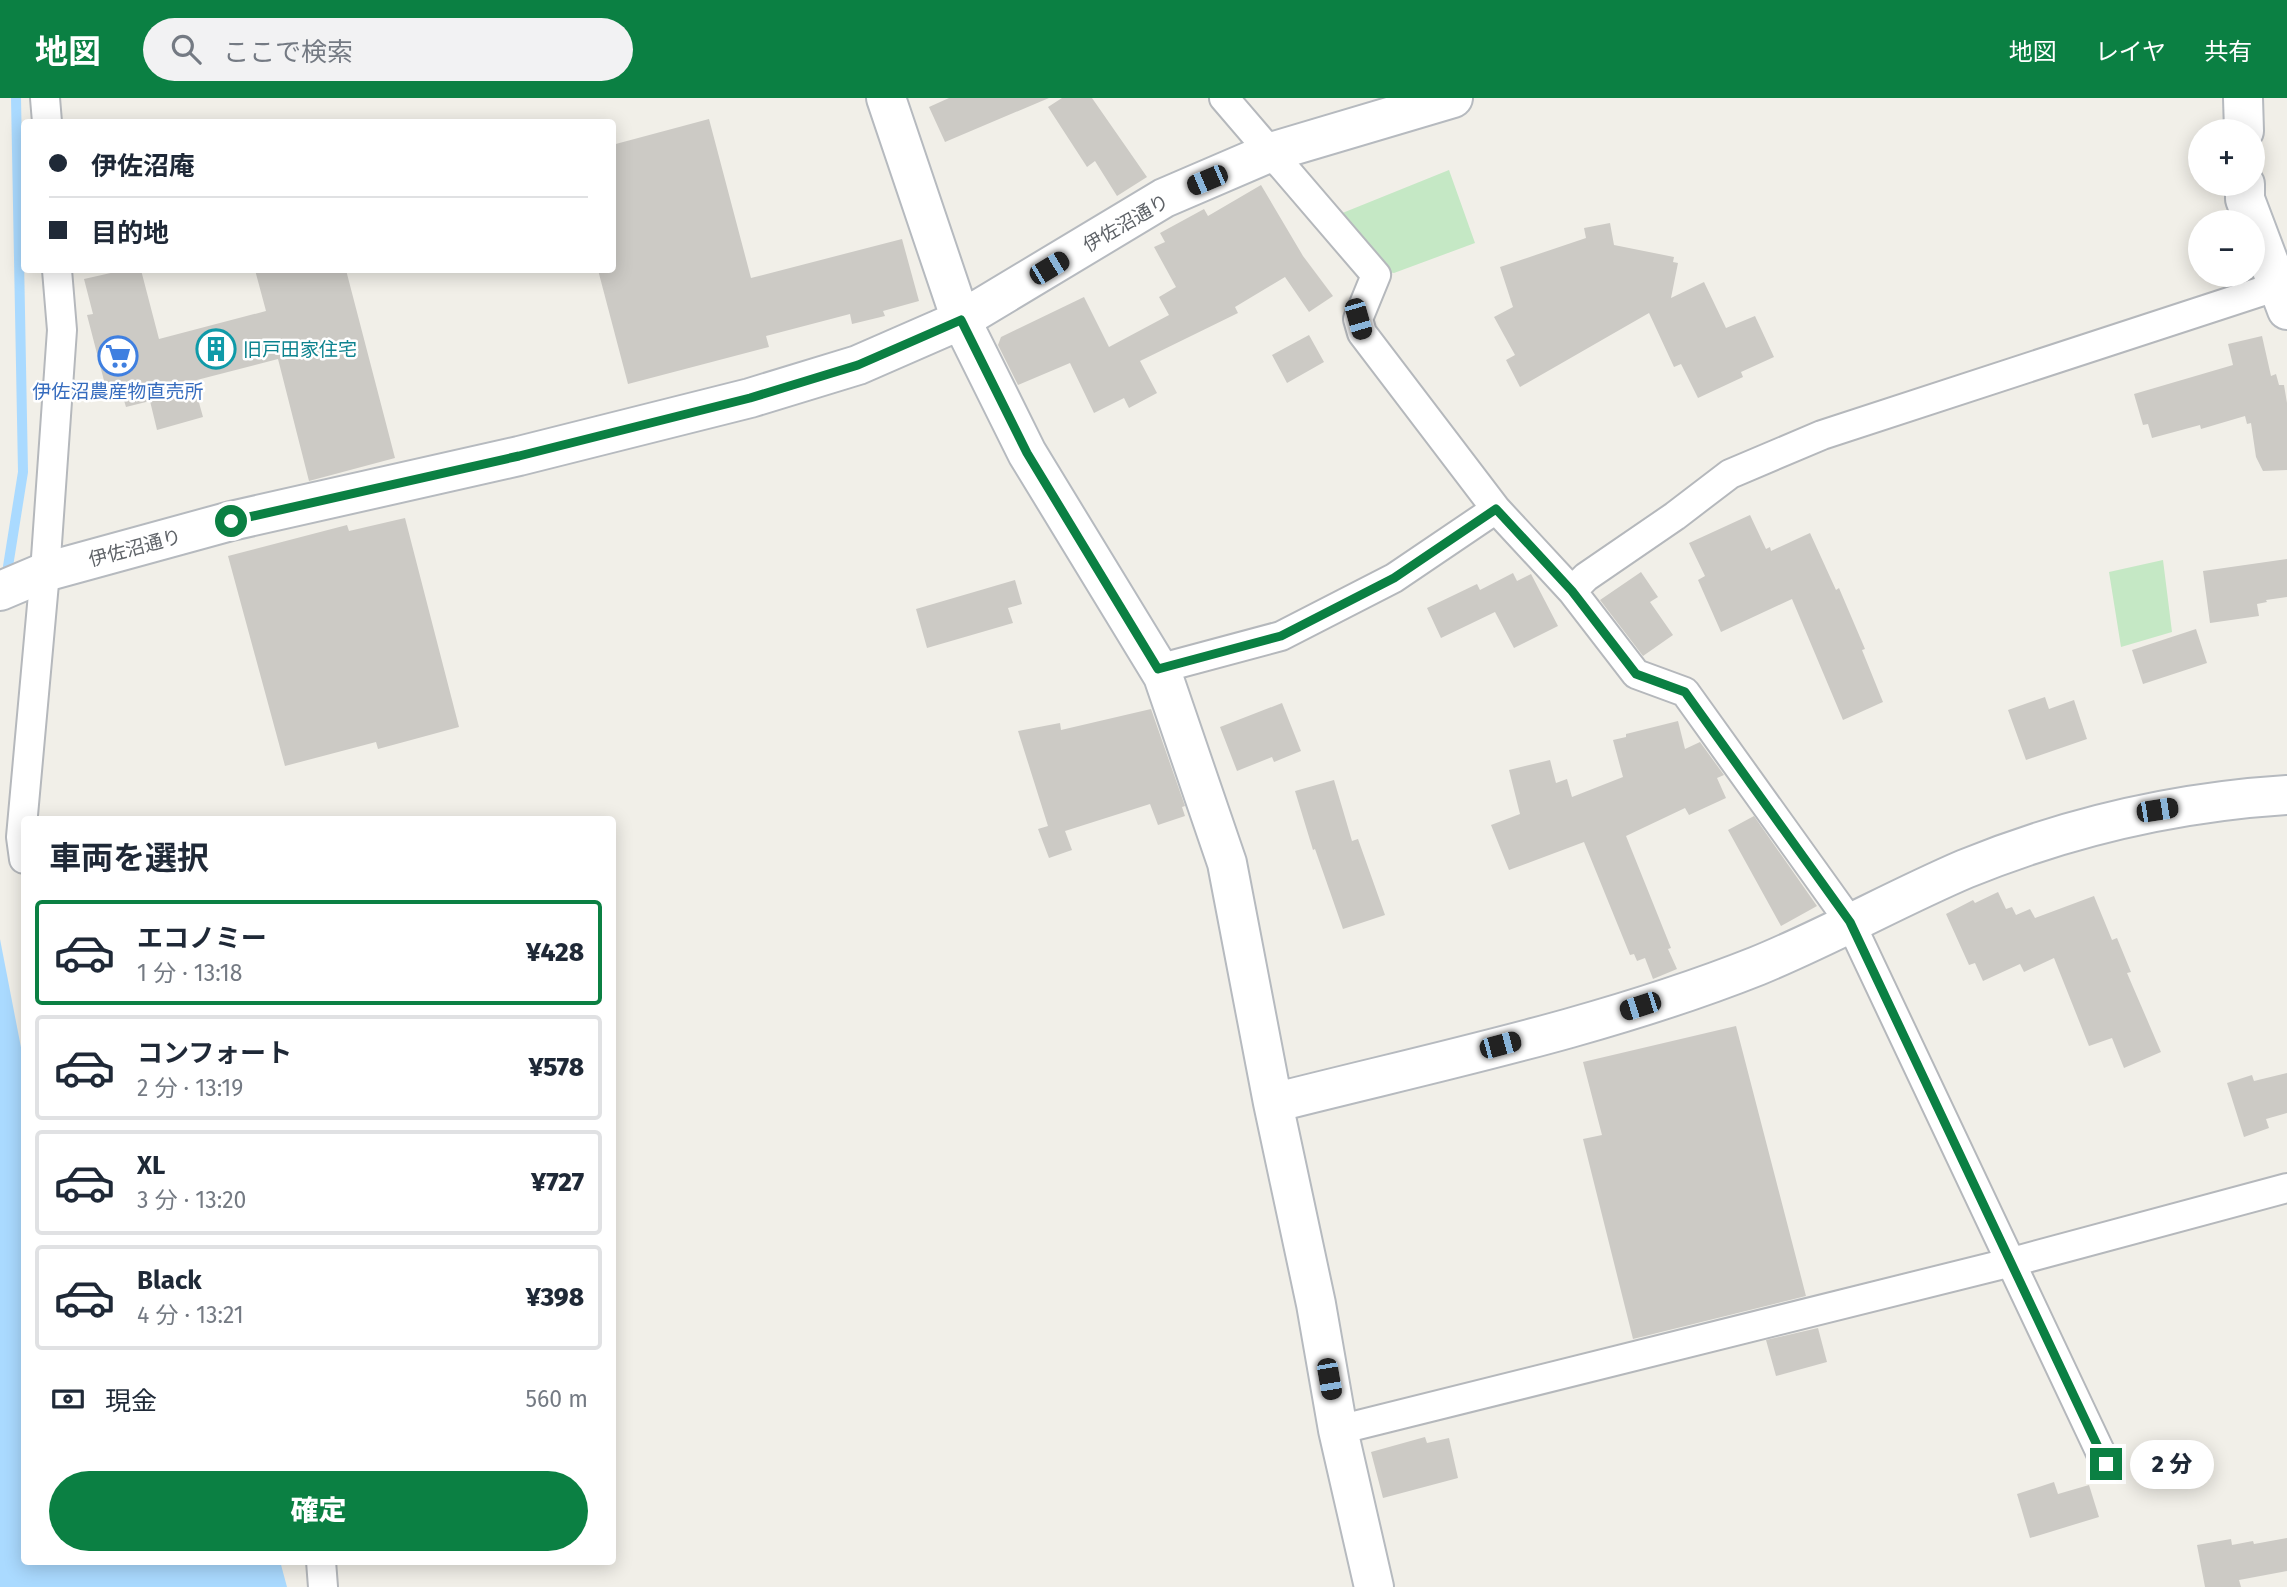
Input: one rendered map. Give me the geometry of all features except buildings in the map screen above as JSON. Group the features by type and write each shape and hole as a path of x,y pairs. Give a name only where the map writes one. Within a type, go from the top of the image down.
{"street":[{"path":"45,98 47,119"},
{"path":"886,98 961,320 1027,453 1158,669 1227,863 1273,1103 1316,1304 1338,1430 1374,1587"},
{"path":"1224,98 1376,275 1358,319 1362,332 1496,509 1572,591 1636,674 1685,692 1850,922 2106,1464"},
{"name":"伊佐沼通り","path":"0,591 44,572 231,521 519,456 750,398 858,365 961,320 1164,198 1271,152 1453,98"},
{"path":"2243,98 2244,119"},
{"path":"1572,591 1586,577 1731,474 1822,435 2283,298 2245,196"},
{"path":"23,816 62,330 57,273"},
{"path":"1158,669 1281,636 1394,578 1496,509"},
{"path":"1273,1103 1618,1014 1757,965 1967,869 2078,830 2157,810 2287,794"},
{"path":"1338,1430 2012,1262 2287,1188"},
{"path":"321,1565 323,1587"}],"green space":[{"path":"1449,170 1475,243 1394,273 1383,271 1335,216"},
{"path":"2163,560 2172,632 2121,647 2109,572"}],"water":[{"path":"0,939 21,1048 21,1565 281,1565 287,1587 0,1587"}],"waterway":[{"path":"6,579 23,472 16,98"}],"place":[{"name":"旧戸田家住宅","path":"216,349"},
{"name":"伊佐沼農産物直売所","path":"118,356"}],"route":[{"path":"231,521 519,456 750,398 858,365 961,320 1027,453 1158,669 1281,636 1394,578 1496,509 1572,591 1636,674 1685,692 1850,922 2106,1464"}]}
